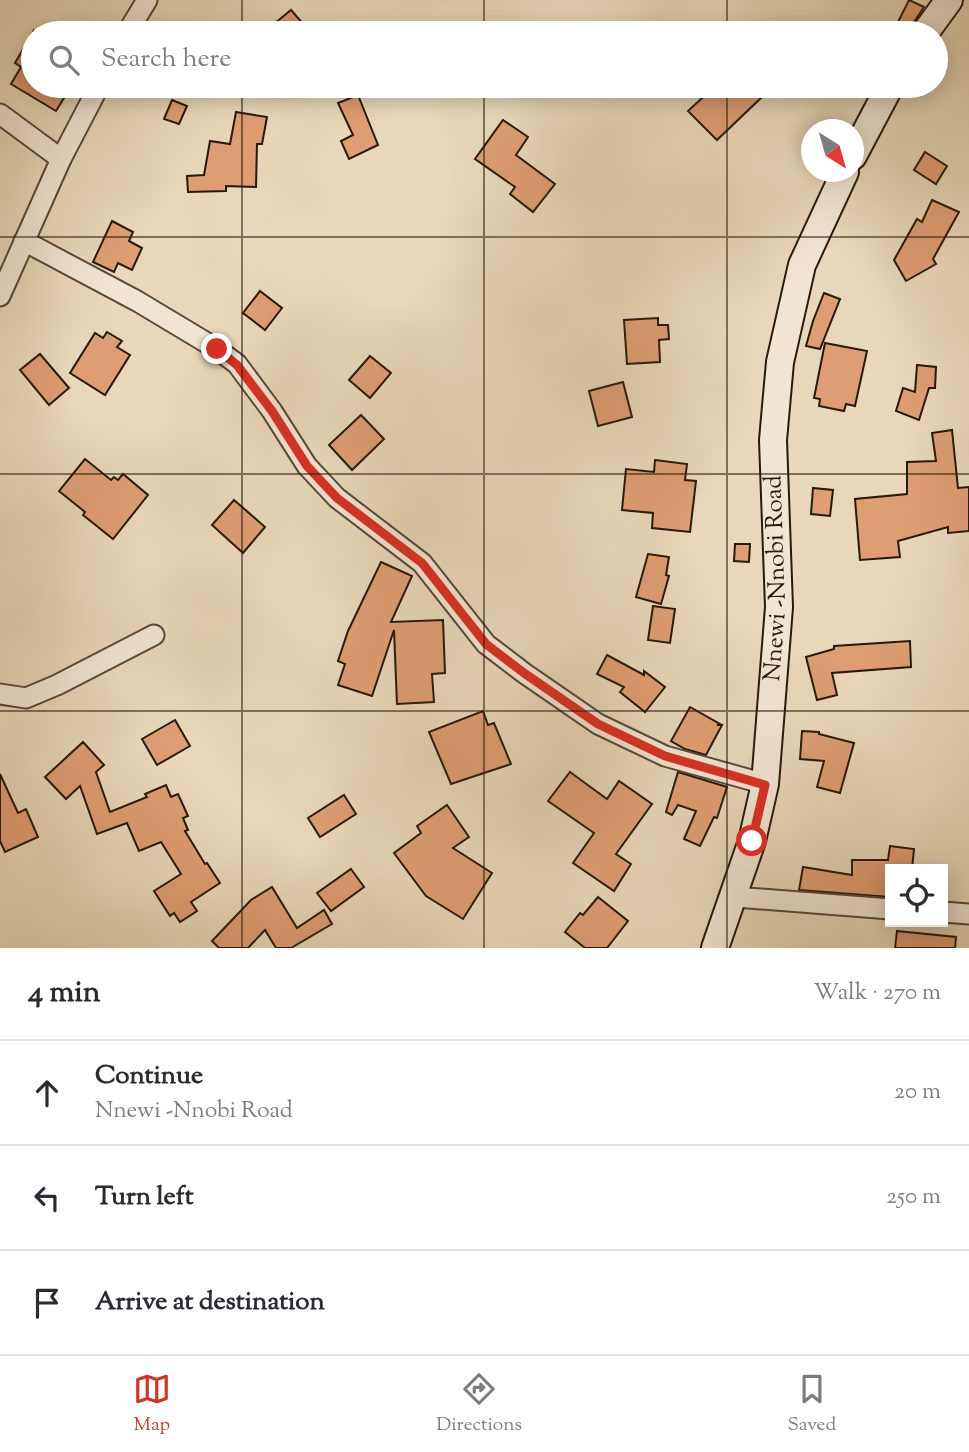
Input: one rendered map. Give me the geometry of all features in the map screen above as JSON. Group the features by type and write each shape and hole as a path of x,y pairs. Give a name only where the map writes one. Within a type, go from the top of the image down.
{"main road":[{"path":"934,21 949,0"},
{"path":"864,135 884,98"},
{"name":"Nnewi -Nnobi Road","path":"715,948 735,897 765,785 779,607 772,440 780,362 802,265 840,182"}],"street":[{"path":"134,21 147,0"},
{"path":"0,296 61,159 93,98"},
{"path":"0,114 61,159"},
{"path":"24,242 137,301 217,349 237,365 272,411 307,466 337,498 422,563 486,644 524,673 598,724 665,756 765,785"},
{"path":"0,694 26,698 154,635"},
{"path":"735,897 885,909"},
{"path":"948,912 969,914"}],"building":[{"path":"909,0 924,7 915,21 898,21"},
{"path":"291,10 301,21 278,21"},
{"path":"21,53 21,67 15,63"},
{"path":"21,67 21,90 11,84"},
{"path":"34,98 64,98 56,111"},
{"path":"359,98 378,145 349,159 341,141 353,135 338,103"},
{"path":"702,98 761,98 717,140 688,111"},
{"path":"172,100 187,106 179,124 164,119"},
{"path":"236,112 267,117 262,144 257,144 256,187 226,186 226,191 188,192 187,176 204,175 210,141 230,144"},
{"path":"503,120 528,137 516,155 555,184 533,212 510,194 515,187 475,159"},
{"path":"925,152 947,166 936,184 914,170"},
{"path":"932,200 959,212 933,259 936,264 906,281 894,260 917,219 922,222"},
{"path":"112,221 133,232 129,241 142,248 132,270 118,263 114,272 93,262"},
{"path":"260,291 282,308 265,330 243,313"},
{"path":"824,293 840,299 820,349 806,346"},
{"path":"658,318 658,325 668,325 669,339 659,340 660,362 627,364 624,320"},
{"path":"107,332 122,341 117,347 130,355 105,395 70,373 95,333 103,338"},
{"path":"825,343 867,351 855,406 846,404 844,411 819,406 820,399 814,398"},
{"path":"40,354 69,388 49,405 20,370"},
{"path":"370,356 391,373 370,398 349,380"},
{"path":"917,365 936,367 935,388 929,388 919,420 896,411 903,388 915,392"},
{"path":"623,382 632,417 598,426 589,391"},
{"path":"361,415 384,439 352,470 329,445"},
{"path":"952,430 958,488 969,487 969,531 948,533 948,527 898,541 900,557 860,560 855,499 907,494 907,462 936,461 932,433"},
{"path":"85,459 111,480 114,477 118,480 123,474 148,495 113,539 59,491"},
{"path":"655,460 687,464 685,480 696,481 690,532 652,528 653,513 622,510 626,469 654,472"},
{"path":"813,488 833,490 830,516 811,514"},
{"path":"234,500 265,527 243,553 212,525"},
{"path":"735,544 750,544 749,562 734,561"},
{"path":"648,554 669,557 666,575 669,576 661,604 636,597"},
{"path":"381,562 412,576 391,622 443,620 445,673 432,674 434,702 397,704 394,630 372,696 338,685 345,664 338,661 348,631"},
{"path":"653,606 675,609 670,643 648,640"},
{"path":"910,641 911,667 832,673 837,695 817,700 806,657 834,649 834,646"},
{"path":"607,655 644,675 644,671 665,687 645,712 620,692 624,687 597,674"},
{"path":"690,707 720,724 717,725 722,725 706,755 685,749 671,741"},
{"path":"483,711 488,725 494,723 511,764 451,784 429,732"},
{"path":"175,720 190,746 157,765 142,739"},
{"path":"802,731 819,732 854,743 840,793 817,787 824,761 800,759"},
{"path":"83,742 104,765 96,772 110,812 147,797 145,794 166,785 171,797 178,794 188,816 183,818 188,830 185,831 220,883 191,902 197,911 180,922 174,913 170,916 154,891 181,874 161,842 139,851 127,823 97,834 80,786 66,799 45,777"},
{"path":"570,772 607,799 619,781 652,804 616,854 631,864 614,891 573,863 594,833 548,801"},
{"path":"678,772 727,787 717,818 714,817 700,846 684,839 696,811 678,805 672,815 666,812"},
{"path":"0,774 18,813 26,809 38,837 5,852 0,841"},
{"path":"344,795 356,814 320,837 308,818"},
{"path":"447,805 469,837 453,848 492,873 463,919 426,896 394,853 421,833 417,826"},
{"path":"890,846 914,849 912,864 885,864 885,897 799,890 803,867 852,875 852,860 888,860"},
{"path":"351,869 364,887 331,911 317,893"},
{"path":"272,887 297,928 324,910 332,924 291,948 276,948 265,930 248,948 219,948 212,941 251,900"},
{"path":"598,897 628,921 607,948 585,948 565,932 580,913 583,915"},
{"path":"897,931 956,937 955,948 895,948"}],"route":[{"path":"217,349 237,365 272,411 307,466 337,498 422,563 486,644 598,724 665,756 765,785 752,841"}]}
